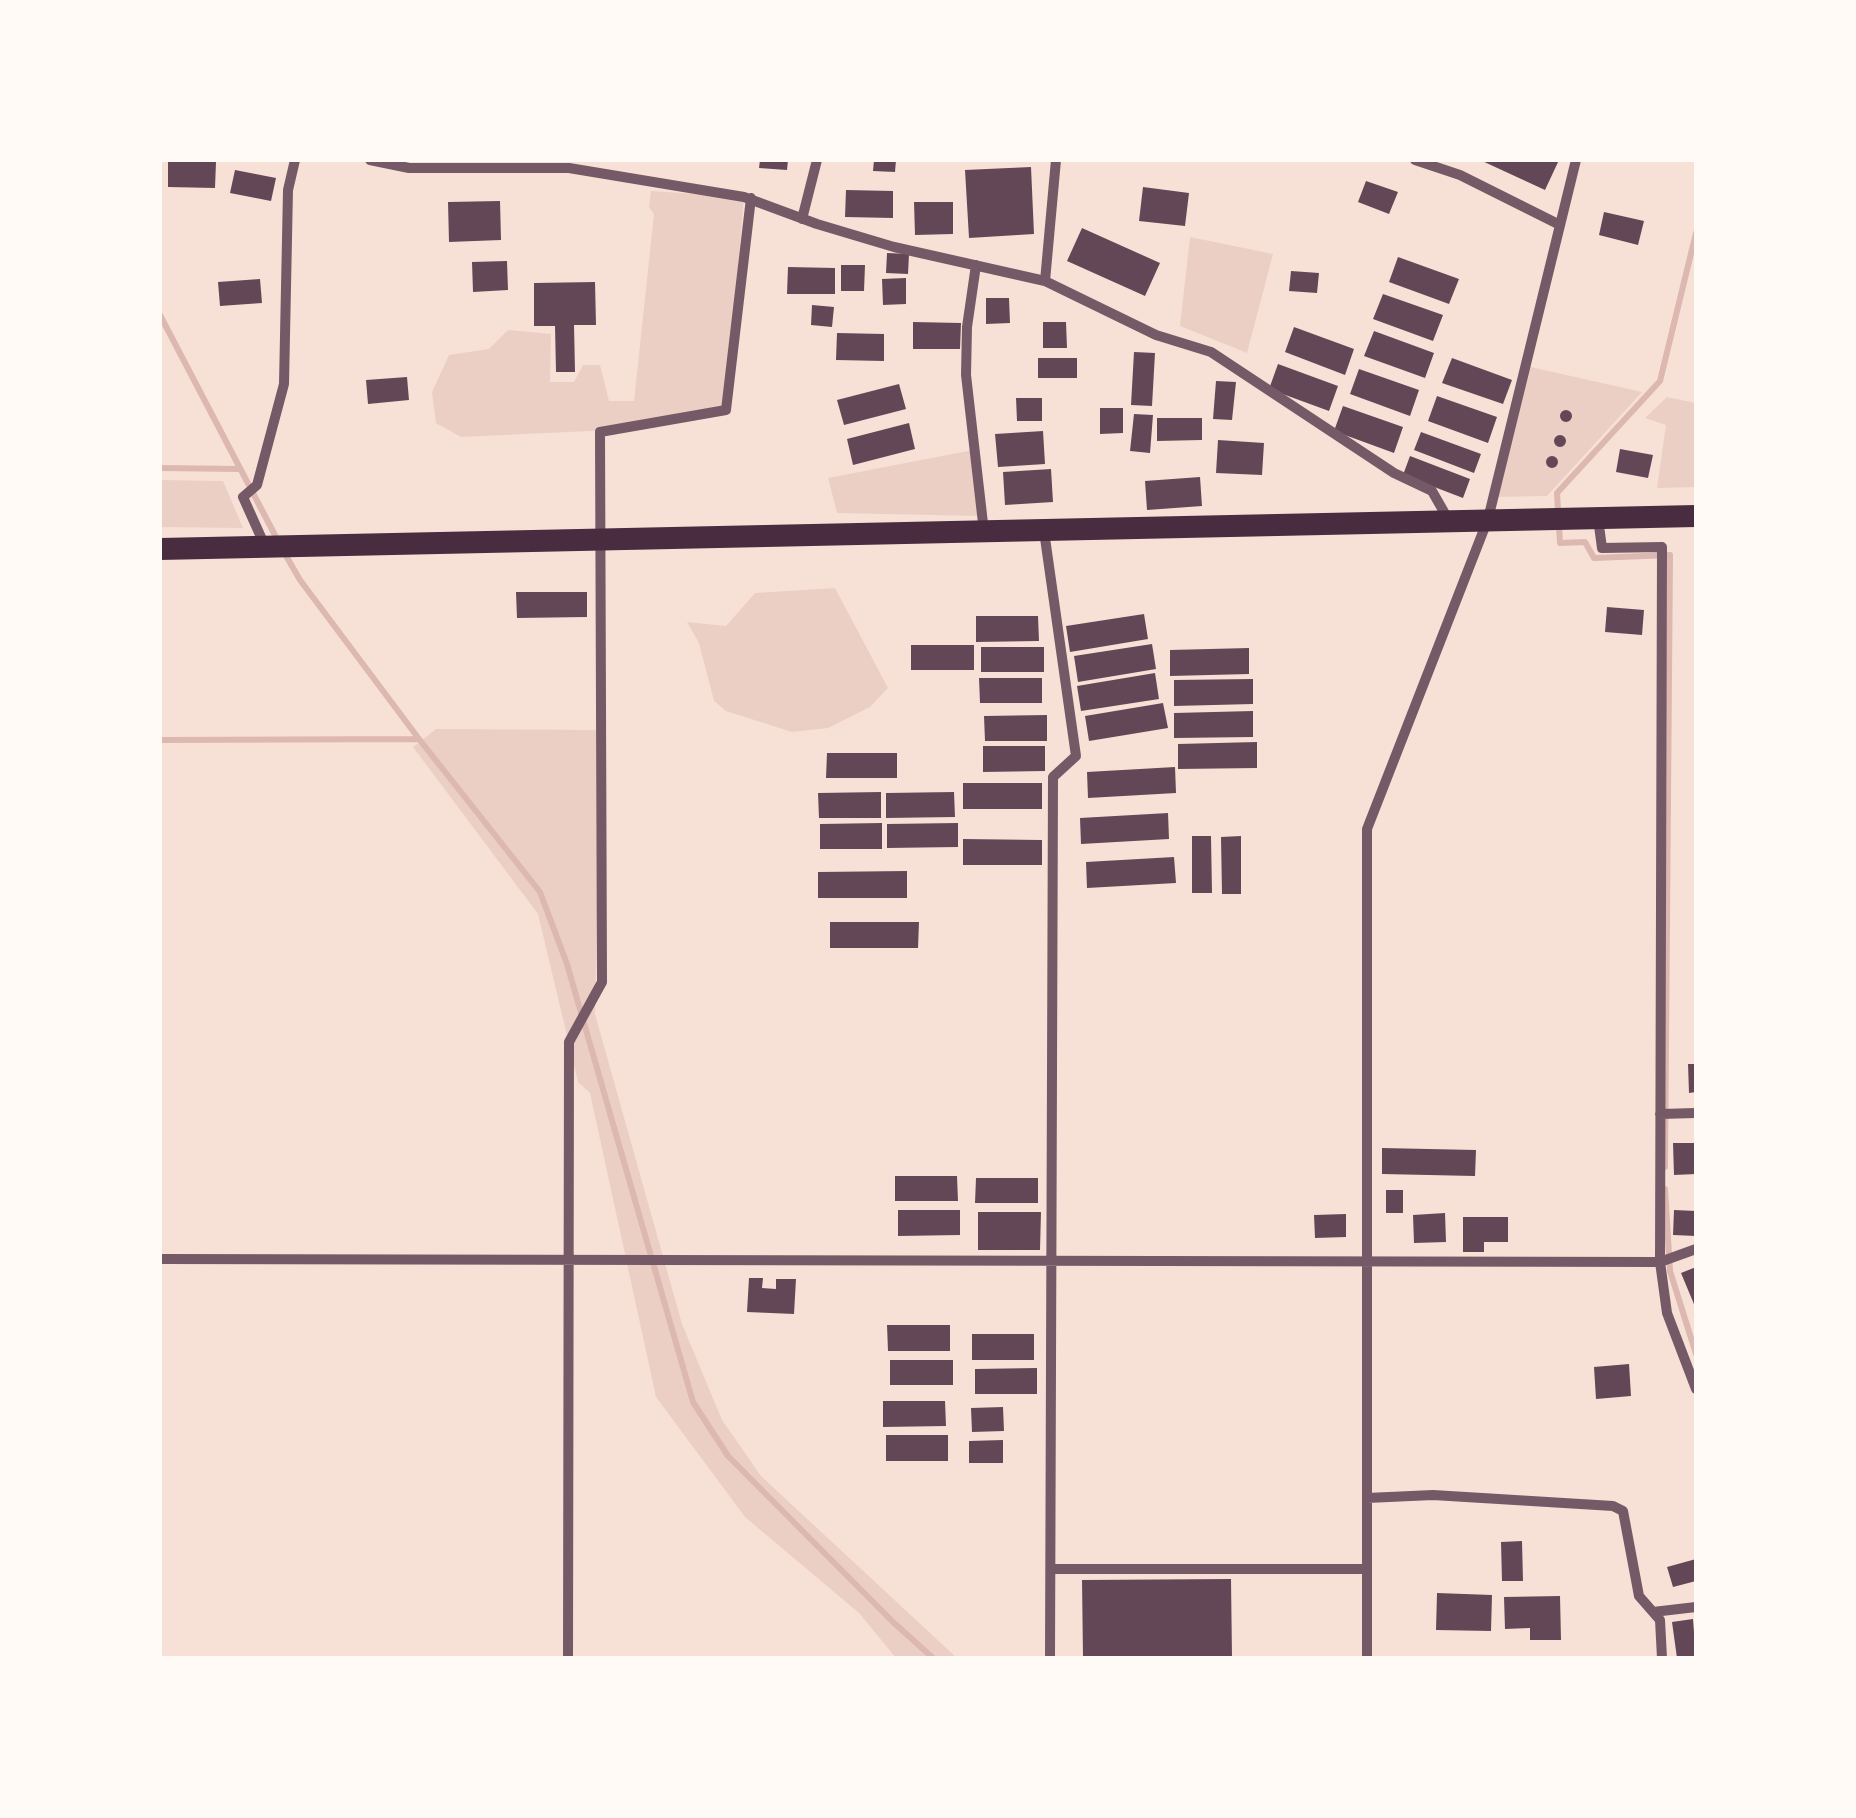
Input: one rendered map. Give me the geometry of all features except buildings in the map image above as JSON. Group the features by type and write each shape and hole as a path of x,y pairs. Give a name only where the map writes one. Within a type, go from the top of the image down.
{"highway":[{"path":"160,549 1696,516"}],"street":[{"path":"265,547 243,497 257,484 284,384 288,190 295,160"},
{"path":"370,160 409,168 539,164 750,198 802,219 894,247 1044,281 1156,335 1212,352 1394,474 1432,491 1448,520"},
{"path":"802,219 817,160"},
{"path":"1044,281 1056,160"},
{"path":"1415,160 1460,175 1560,225"},
{"path":"1367,1658 1368,828 1488,519 1576,160"},
{"path":"568,1658 569,1042 602,982 600,432 726,410 750,198"},
{"path":"976,265 967,327 966,375 984,532"},
{"path":"1598,518 1602,548 1662,546 1666,1313 1696,1388"},
{"path":"1044,530 1076,756 1053,777 1050,1658"},
{"path":"1666,1114 1696,1114"},
{"path":"160,1259 1367,1262 1667,1259 1696,1249"},
{"path":"1367,1498 1432,1495 1613,1506 1623,1512 1639,1596 1660,1620 1662,1658"},
{"path":"1052,1570 1367,1569"},
{"path":"1653,1612 1696,1607"}],"shaded area":[{"path":"651,191 744,197 726,410 612,430 461,437 436,423 432,392 449,355 489,349 508,330 551,334 550,382 574,382 583,365 600,365 609,401 634,401 654,214 649,207"},
{"path":"1190,237 1273,254 1247,353 1180,326"},
{"path":"1526,366 1642,392 1547,496 1494,497"},
{"path":"1667,397 1696,403 1696,487 1657,488 1666,425 1645,418"},
{"path":"973,450 982,516 837,513 828,478"},
{"path":"160,480 223,481 243,528 160,527"},
{"path":"835,588 888,688 870,707 828,728 792,732 726,711 714,701 699,643 687,622 726,626 755,593"},
{"path":"436,729 601,730 595,1014 682,1324 722,1420 761,1476 957,1658 896,1658 859,1613 745,1517 656,1397 590,1093 578,1082 538,914 413,747"}],"waterway":[{"path":"1665,1167 1670,555 1594,558 1585,542 1560,543 1557,493 1660,381 1696,233"},
{"path":"160,315 277,539"},
{"path":"160,468 238,469"},
{"path":"285,554 300,580 419,739 540,892 567,964 693,1402 728,1456 933,1658"},
{"path":"160,740 418,739"},
{"path":"1665,1189 1670,1271 1696,1354"}]}
